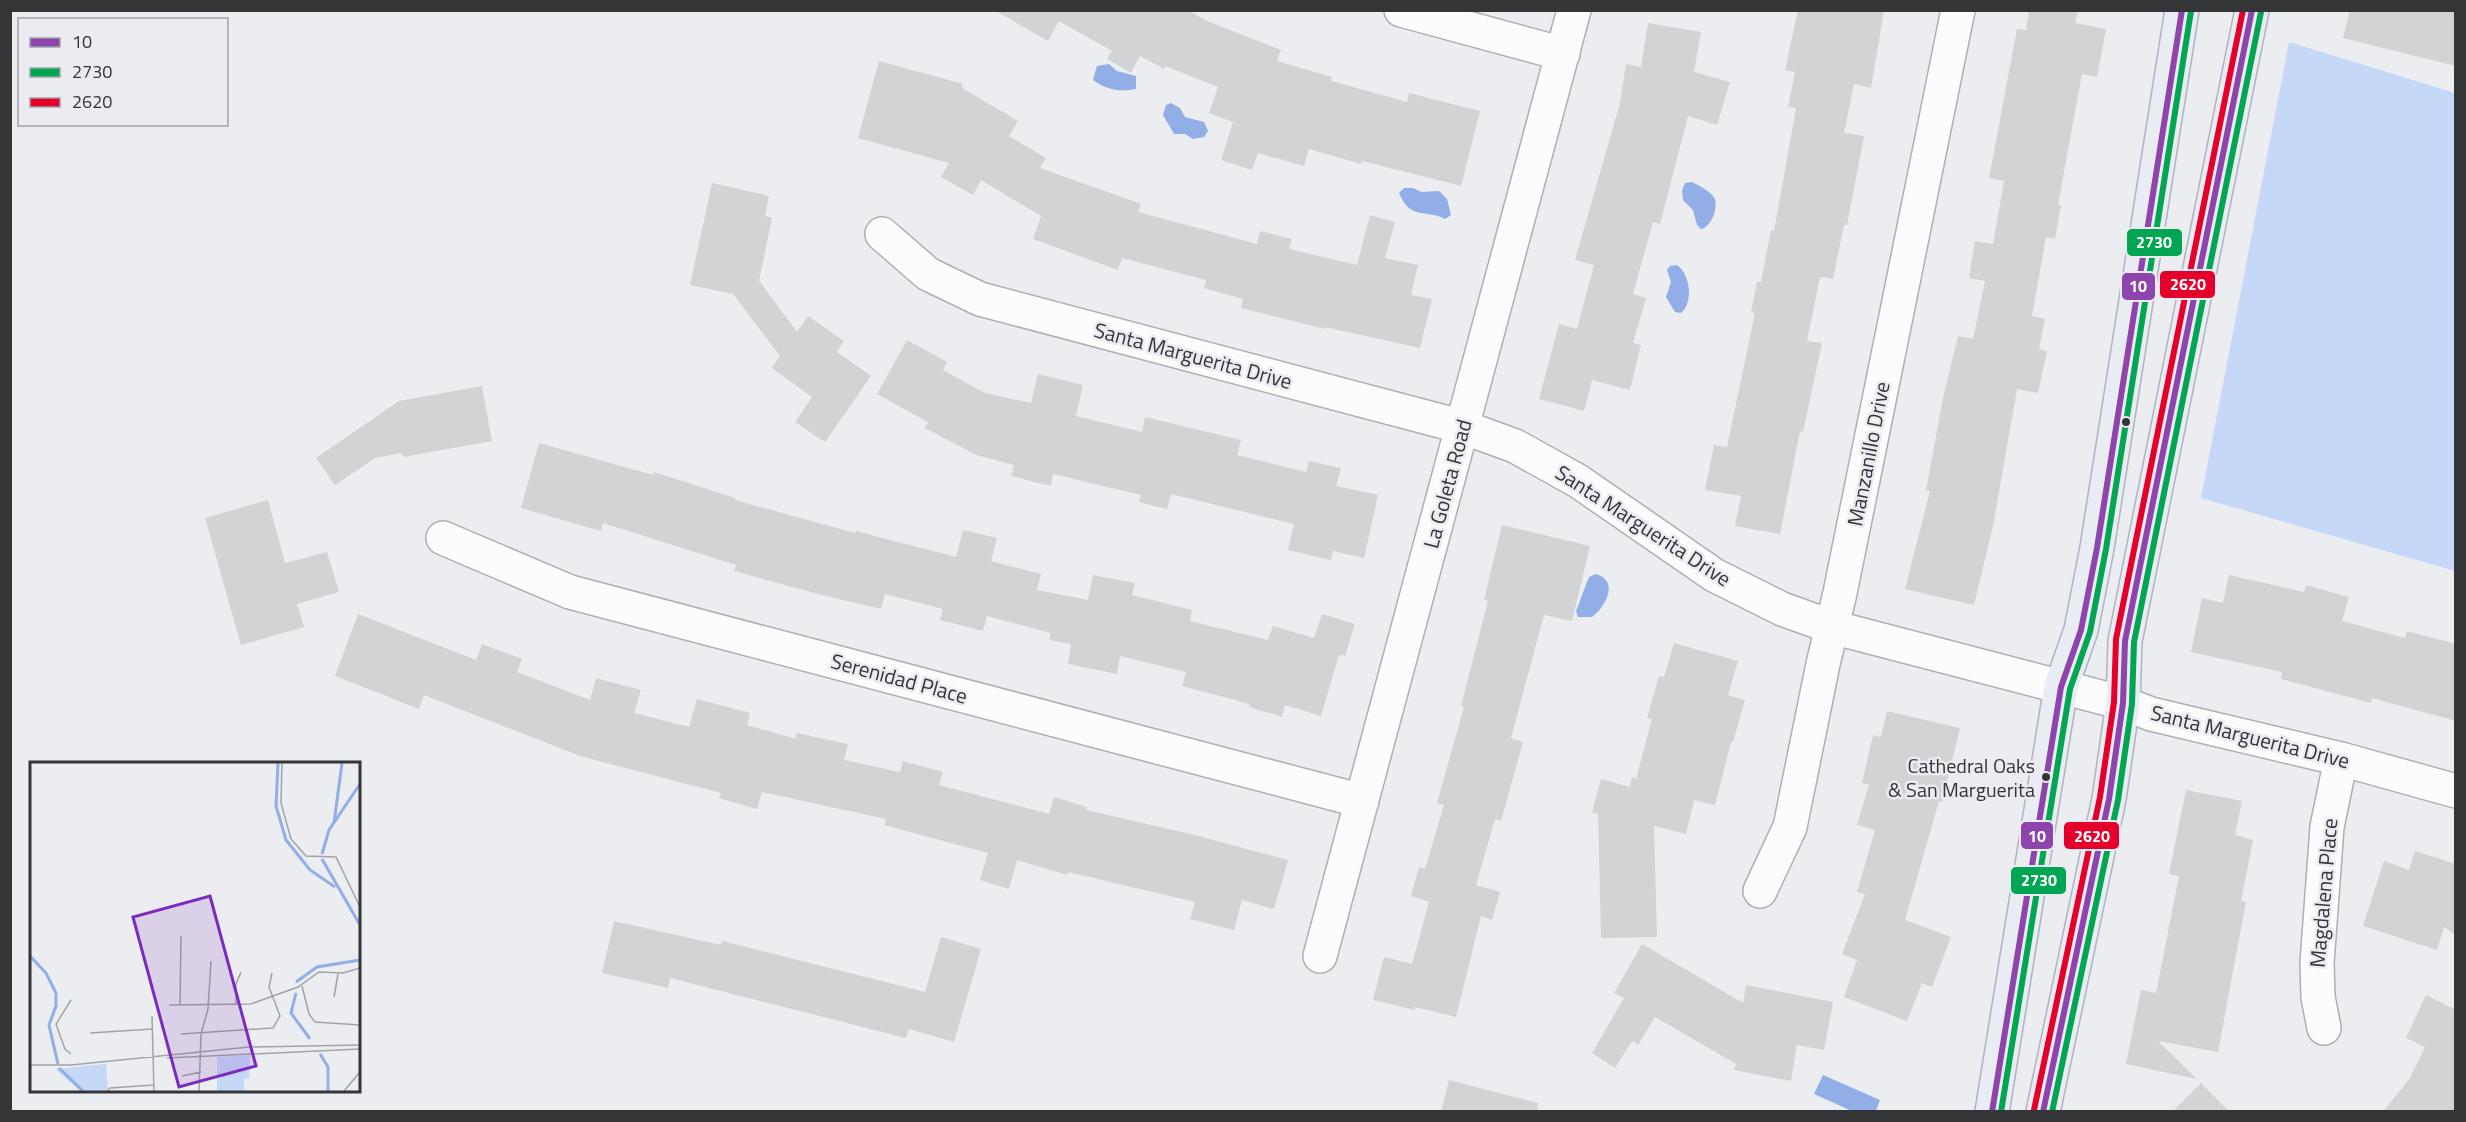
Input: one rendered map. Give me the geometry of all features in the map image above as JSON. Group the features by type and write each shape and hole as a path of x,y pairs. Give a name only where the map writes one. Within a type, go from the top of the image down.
{"main road":[{"path":"1992,1112 2061,687 2081,630 2097,548 2182,10"},
{"path":"2043,1112 2109,799 2123,703 2125,641 2252,10"}],"street":[{"path":"1401,10 1563,54"},
{"name":"La Goleta Road","path":"1320,956 1574,10"},
{"name":"Manzanillo Drive","path":"1760,891 1790,827 1958,10"},
{"name":"Santa Marguerita Drive","path":"882,234 928,274 980,299 1463,428 1515,446 1578,482 1714,575 1782,609 1832,627 2123,703 2151,714 2341,759 2456,791"},
{"name":"Serenidad Place","path":"442,538 570,592 1362,801"},
{"name":"Magdalena Place","path":"2324,1028 2318,997 2317,963 2327,827 2341,759"}],"shaded area":[{"path":"2289,42 2455,93 2455,571 2201,498"}],"water":[{"path":"1109,64 1117,71 1136,76 1136,89 1113,89 1093,80 1097,66"},
{"path":"1171,103 1180,108 1185,117 1204,122 1208,131 1204,137 1193,139 1185,134 1174,134 1163,115 1166,105"},
{"path":"1692,182 1713,196 1716,204 1711,220 1701,229 1697,225 1693,210 1683,200 1682,191 1685,183"},
{"path":"1404,188 1413,188 1421,192 1439,191 1447,199 1451,215 1445,219 1414,211 1403,202 1399,193"},
{"path":"1677,265 1685,275 1689,288 1688,302 1681,313 1675,312 1666,297 1671,282 1667,270 1670,266"},
{"path":"1596,574 1607,582 1608,595 1592,617 1578,617 1576,611 1587,581 1589,577"},
{"path":"1823,1075 1880,1100 1876,1111 1852,1111 1814,1094"}],"building":[{"path":"994,10 1188,10 1207,21 1281,50 1277,61 1332,77 1331,81 1407,102 1409,93 1480,111 1461,186 1362,161 1361,164 1309,149 1304,166 1258,153 1252,170 1221,160 1233,122 1209,113 1218,87 1165,66 1164,69 1140,56 1131,73 1107,59 1112,51 1059,21 1048,41"},
{"path":"1798,10 1884,10 1871,88 1854,84 1844,133 1864,136 1847,225 1844,225 1833,279 1820,277 1807,341 1822,343 1803,432 1800,431 1780,534 1735,526 1741,496 1705,490 1714,445 1727,447 1755,313 1751,312 1757,282 1761,282 1771,230 1774,231 1796,108 1788,107 1795,72 1785,70"},
{"path":"2029,10 2078,10 2075,23 2106,29 2097,77 2082,74 2058,205 2061,205 2055,239 2046,237 2032,316 2045,319 2039,349 2047,351 2038,393 2017,389 1993,526 1974,605 1905,589 1930,491 1926,490 1943,398 1958,336 1973,339 1985,281 1969,278 1975,241 1993,244 2004,181 1989,178 2017,29 2026,30"},
{"path":"2350,10 2456,10 2456,66 2343,38"},
{"path":"1648,23 1701,32 1694,72 1730,82 1717,125 1688,116 1660,224 1653,222 1633,294 1646,298 1633,343 1641,345 1630,390 1592,380 1584,411 1539,399 1559,324 1577,329 1594,265 1575,260 1620,103 1626,64 1641,67"},
{"path":"879,61 963,84 962,88 1018,121 1009,136 1046,158 1040,168 1141,204 1138,212 1257,244 1260,231 1292,239 1289,249 1357,265 1370,215 1395,222 1385,258 1418,265 1411,295 1432,299 1420,348 1325,327 1325,329 1241,308 1243,299 1204,288 1206,280 1122,258 1118,270 1033,239 1041,216 981,180 973,195 941,177 949,163 858,138"},
{"path":"712,183 769,196 765,216 772,218 759,281 797,332 808,316 844,341 837,352 871,376 825,442 795,422 812,397 772,368 780,356 733,294 690,285"},
{"path":"907,340 947,362 943,370 985,393 1031,403 1038,374 1083,385 1076,416 1142,432 1145,417 1241,440 1237,455 1306,472 1309,461 1341,468 1336,486 1378,495 1364,558 1333,551 1331,560 1288,550 1294,524 1171,494 1167,509 1139,502 1141,495 1053,474 1051,486 1011,476 1014,465 976,455 925,428 928,422 877,394"},
{"path":"482,386 492,441 403,457 402,453 375,458 335,485 316,458 399,401"},
{"path":"539,443 653,475 654,472 735,498 735,500 855,533 856,531 956,557 963,530 997,538 991,561 1041,574 1037,590 1088,600 1093,575 1135,583 1132,595 1192,610 1190,621 1268,640 1273,626 1314,638 1322,614 1355,624 1345,656 1339,655 1321,716 1285,705 1282,717 1249,707 1250,704 1182,686 1186,672 1120,656 1117,674 1068,664 1071,644 1049,640 1051,633 987,616 983,631 940,620 943,609 885,594 881,609 734,571 736,565 603,523 601,531 521,508"},
{"path":"268,500 285,563 327,552 339,592 297,604 304,627 241,645 205,518"},
{"path":"1502,525 1590,546 1572,621 1544,615 1511,738 1523,742 1501,821 1495,819 1476,885 1500,892 1492,920 1481,916 1456,1017 1373,1000 1384,957 1412,964 1429,902 1411,896 1419,867 1425,869 1444,805 1437,803 1464,707 1461,706 1488,601 1484,600"},
{"path":"2229,575 2304,592 2306,585 2349,597 2342,621 2405,638 2407,631 2456,644 2456,721 2372,698 2371,703 2281,679 2282,672 2191,652 2202,598 2223,603"},
{"path":"358,614 476,660 482,644 522,659 517,672 590,700 596,678 641,690 634,713 689,727 697,699 750,713 747,725 796,739 797,733 848,744 844,760 900,772 903,761 943,772 939,785 1049,814 1054,797 1087,807 1086,810 1195,835 1288,860 1274,909 1242,900 1234,930 1190,919 1195,902 1068,872 1067,875 1017,860 1009,889 980,880 988,853 884,825 886,819 762,792 757,809 719,798 721,793 580,756 424,695 419,709 335,676"},
{"path":"1674,643 1738,661 1728,695 1745,700 1733,742 1731,742 1715,805 1694,800 1686,834 1654,826 1657,937 1601,938 1598,814 1592,812 1601,779 1630,787 1632,777 1636,779 1652,719 1647,718 1659,676 1664,677"},
{"path":"1887,711 1960,728 1942,802 1939,801 1905,920 1951,937 1932,987 1922,983 1907,1021 1844,997 1857,960 1842,954 1865,894 1857,892 1875,830 1857,825 1869,785 1862,783 1873,735 1881,737"},
{"path":"2186,790 2242,801 2235,835 2253,840 2241,901 2246,902 2218,1052 2158,1041 2197,1079 2126,1064 2141,990 2156,993 2179,876 2169,874"},
{"path":"2415,851 2456,864 2456,935 2444,927 2437,950 2363,926 2384,861 2409,870"},
{"path":"614,921 721,945 722,941 925,992 941,937 981,949 954,1042 909,1029 906,1038 670,978 668,988 602,973"},
{"path":"1642,944 1743,1003 1746,985 1833,1002 1824,1050 1797,1045 1791,1081 1734,1070 1736,1064 1655,1017 1638,1045 1632,1041 1615,1068 1592,1053 1624,998 1614,993"},
{"path":"2426,995 2456,1010 2456,1112 2383,1112 2410,1078 2425,1047 2406,1038"},
{"path":"1449,1080 1538,1103 1537,1112 1441,1112"},
{"path":"2201,1083 2230,1112 2172,1112"}],"transit line":[{"name":"10","path":"1992,1112 2061,687 2081,630 2097,548 2182,10"},
{"name":"2620","path":"2034,1110 2100,797 2114,702 2116,639 2243,10"},
{"name":"10","path":"2043,1112 2109,799 2123,703 2125,641 2252,10"},
{"name":"2730","path":"2001,1112 2070,689 2090,632 2106,549 2191,11"},
{"name":"2730","path":"2052,1112 2118,800 2132,704 2134,642 2261,12"}],"place":[{"name":"Cathedral Oaks & San Marguerita","path":"2046,777"}]}
